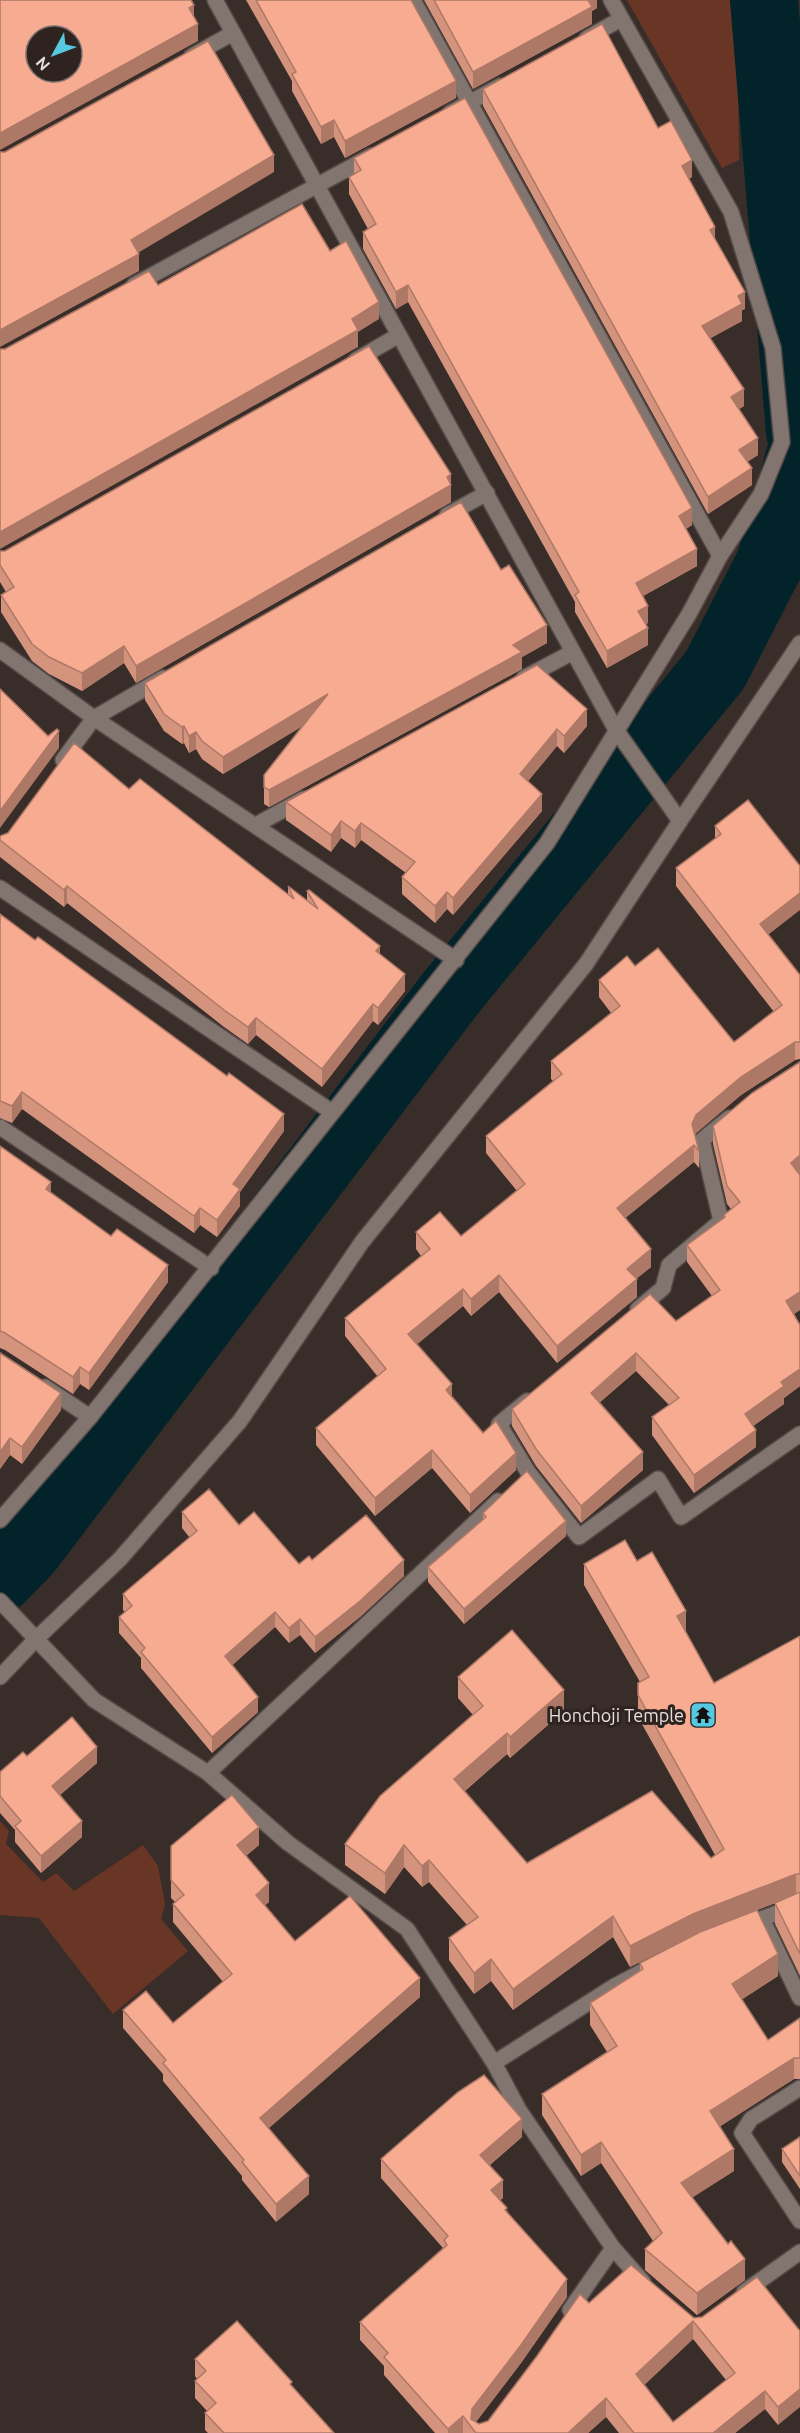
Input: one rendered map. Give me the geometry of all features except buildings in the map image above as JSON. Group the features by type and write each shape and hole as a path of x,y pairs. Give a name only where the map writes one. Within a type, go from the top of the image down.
{"street":[{"path":"215,0 616,730 680,821"},
{"path":"413,0 720,556"},
{"path":"0,1520 90,1417 211,1268 332,1112 456,960 547,843 689,614 720,556 761,494 782,442 773,348 731,213 611,0"},
{"path":"570,47 621,19"},
{"path":"183,61 233,33"},
{"path":"439,119 510,80"},
{"path":"123,292 388,147"},
{"path":"338,370 399,335"},
{"path":"435,522 487,493"},
{"path":"0,1677 36,1639 120,1559 240,1421 362,1242 586,964 800,643"},
{"path":"0,650 94,718 456,960"},
{"path":"511,685 573,652"},
{"path":"54,772 94,718 177,670"},
{"path":"256,825 317,791"},
{"path":"0,888 332,1112"},
{"path":"627,1318 663,1288 669,1265 721,1221 702,1140 737,1111"},
{"path":"0,1127 211,1268"},
{"path":"30,1377 90,1417"},
{"path":"535,1394 499,1424 520,1480 579,1537 658,1479 681,1517 800,1434"},
{"path":"208,1773 520,1480"},
{"path":"0,1601 94,1700 208,1773 288,1843 407,1929 494,2063 519,2110 613,2248 639,2278 655,2292"},
{"path":"729,1932 800,1904"},
{"path":"762,1919 800,1998"},
{"path":"494,2063 612,1987 664,1960"},
{"path":"800,2088 751,2119 742,2133 800,2221"},
{"path":"561,2322 613,2248"},
{"path":"734,2300 800,2252"}],"shaded area":[{"path":"627,0 737,0 739,160 722,168"},
{"path":"0,1821 9,1831 6,1844 43,1882 56,1873 74,1891 143,1845 158,1866 165,1904 161,1919 188,1951 113,2014 39,1918 0,1915"}],"waterway":[{"path":"764,0 800,432"},
{"path":"0,1579 29,1549 450,994 715,670 770,563 800,456"}],"place":[{"name":"Honchoji Temple","path":"703,1715"}]}
